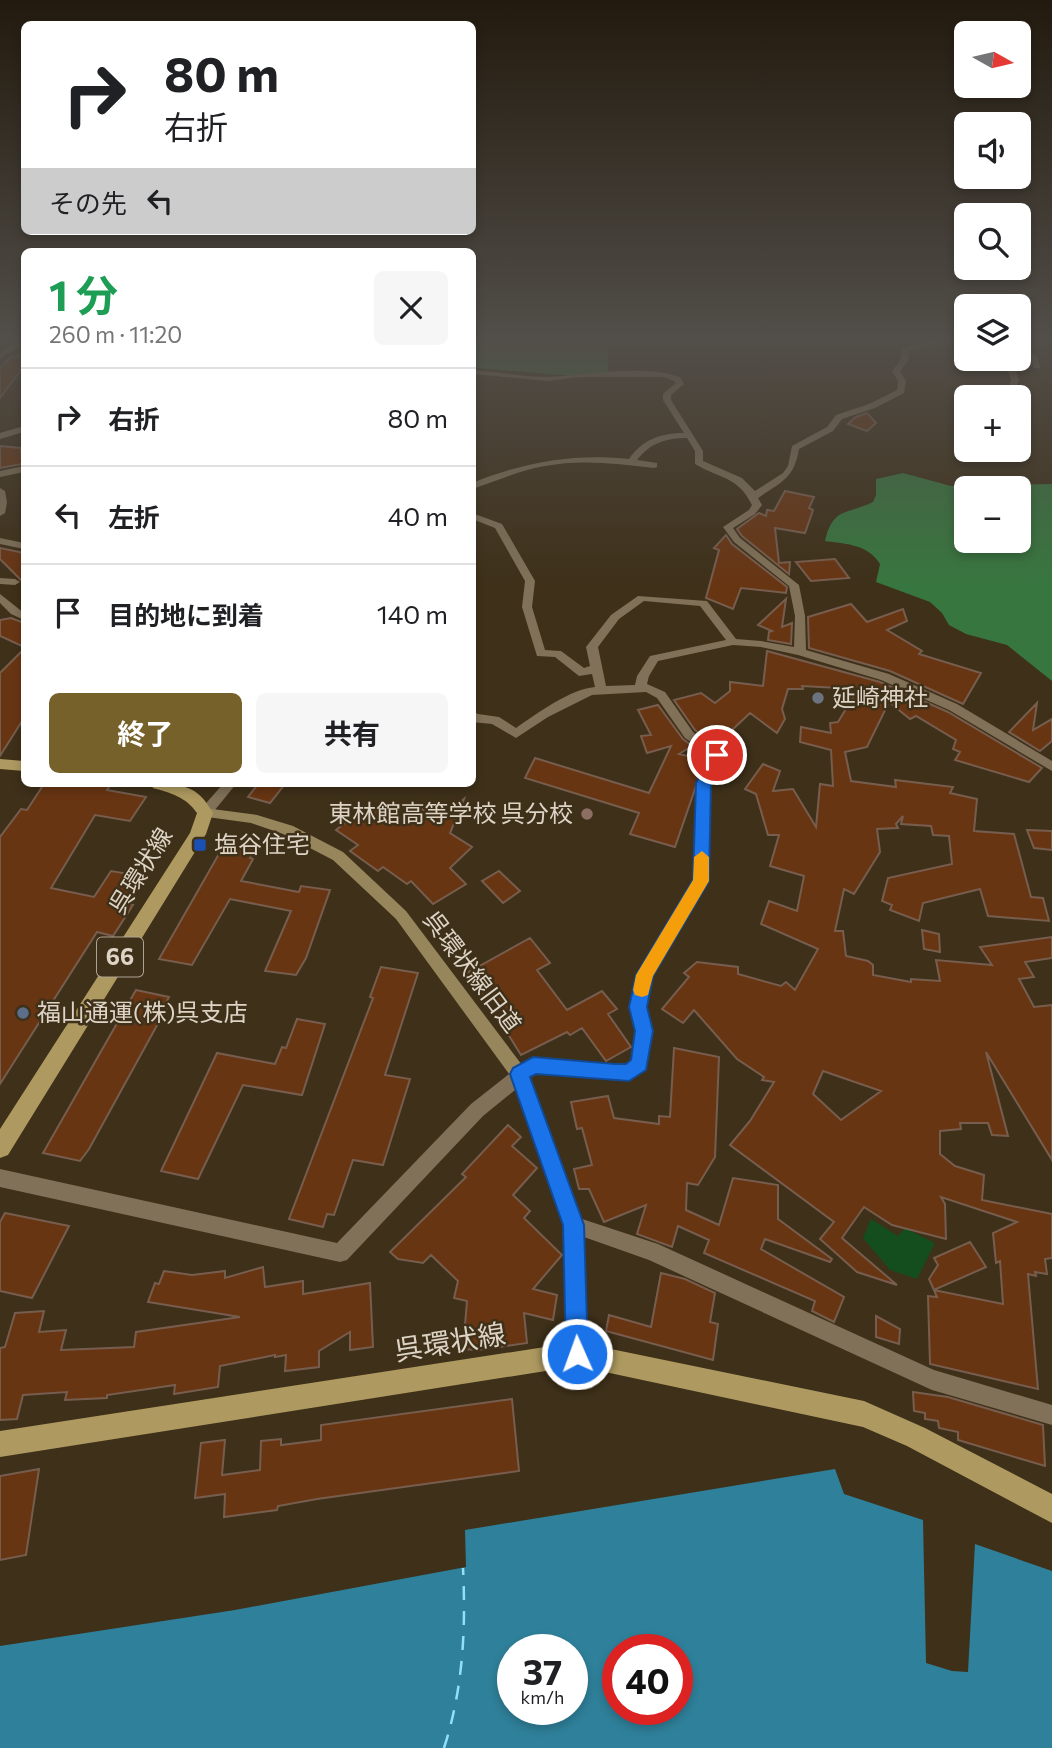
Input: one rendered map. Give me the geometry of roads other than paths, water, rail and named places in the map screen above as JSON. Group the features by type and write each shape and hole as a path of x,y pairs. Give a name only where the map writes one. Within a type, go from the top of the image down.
{"main road":[{"path":"0,764 21,766"},
{"name":"呉環状線","path":"0,1148 198,834 205,813 195,797 167,787"},
{"name":"呉環状線","path":"0,1444 577,1354 864,1414 915,1437 1052,1509"}],"street":[{"path":"679,421 699,451 698,462 745,482 754,496 757,505 752,512 727,527 737,540 794,585 800,616 800,652"},
{"path":"754,496 786,475 792,466 795,448 830,429 836,421"},
{"path":"0,436 21,430"},
{"path":"631,463 636,455 658,438 668,435 688,436"},
{"path":"476,485 542,463 587,459 654,465"},
{"path":"0,474 21,470"},
{"path":"0,491 0,513"},
{"path":"476,517 499,526 530,581 527,607 541,653 557,653 583,673 596,668"},
{"path":"0,541 21,545"},
{"path":"0,582 15,582"},
{"path":"0,597 21,615"},
{"path":"601,689 592,647 615,617 642,598 703,603 733,642"},
{"path":"640,688 643,676 654,658 733,642 761,644 800,652 885,677 953,707 1052,767"},
{"path":"0,1178 340,1252 477,1110 533,1065 629,1073 640,1064 644,1031 638,1007 645,975 701,881 704,783 717,755 689,735 661,695 648,688 590,691 544,713 516,734 495,720 476,718"},
{"path":"205,813 227,787"},
{"name":"呉環状線旧道","path":"205,813 252,818 288,830 338,856 401,915 519,1074 573,1225 577,1354"},
{"path":"573,1225 650,1251 933,1380 1052,1415"}],"water":[{"path":"835,1469 844,1494 923,1520 926,1663 952,1671 968,1672 975,1544 1052,1571 1052,1748 0,1748 0,1646 235,1610 466,1567 465,1530"}],"place":[{"name":"延崎神社","path":"818,698"},
{"name":"東林館高等学校 呉分校","path":"587,814"},
{"name":"塩谷住宅","path":"200,845"},
{"name":"福山通運(株)呉支店","path":"23,1013"}]}
